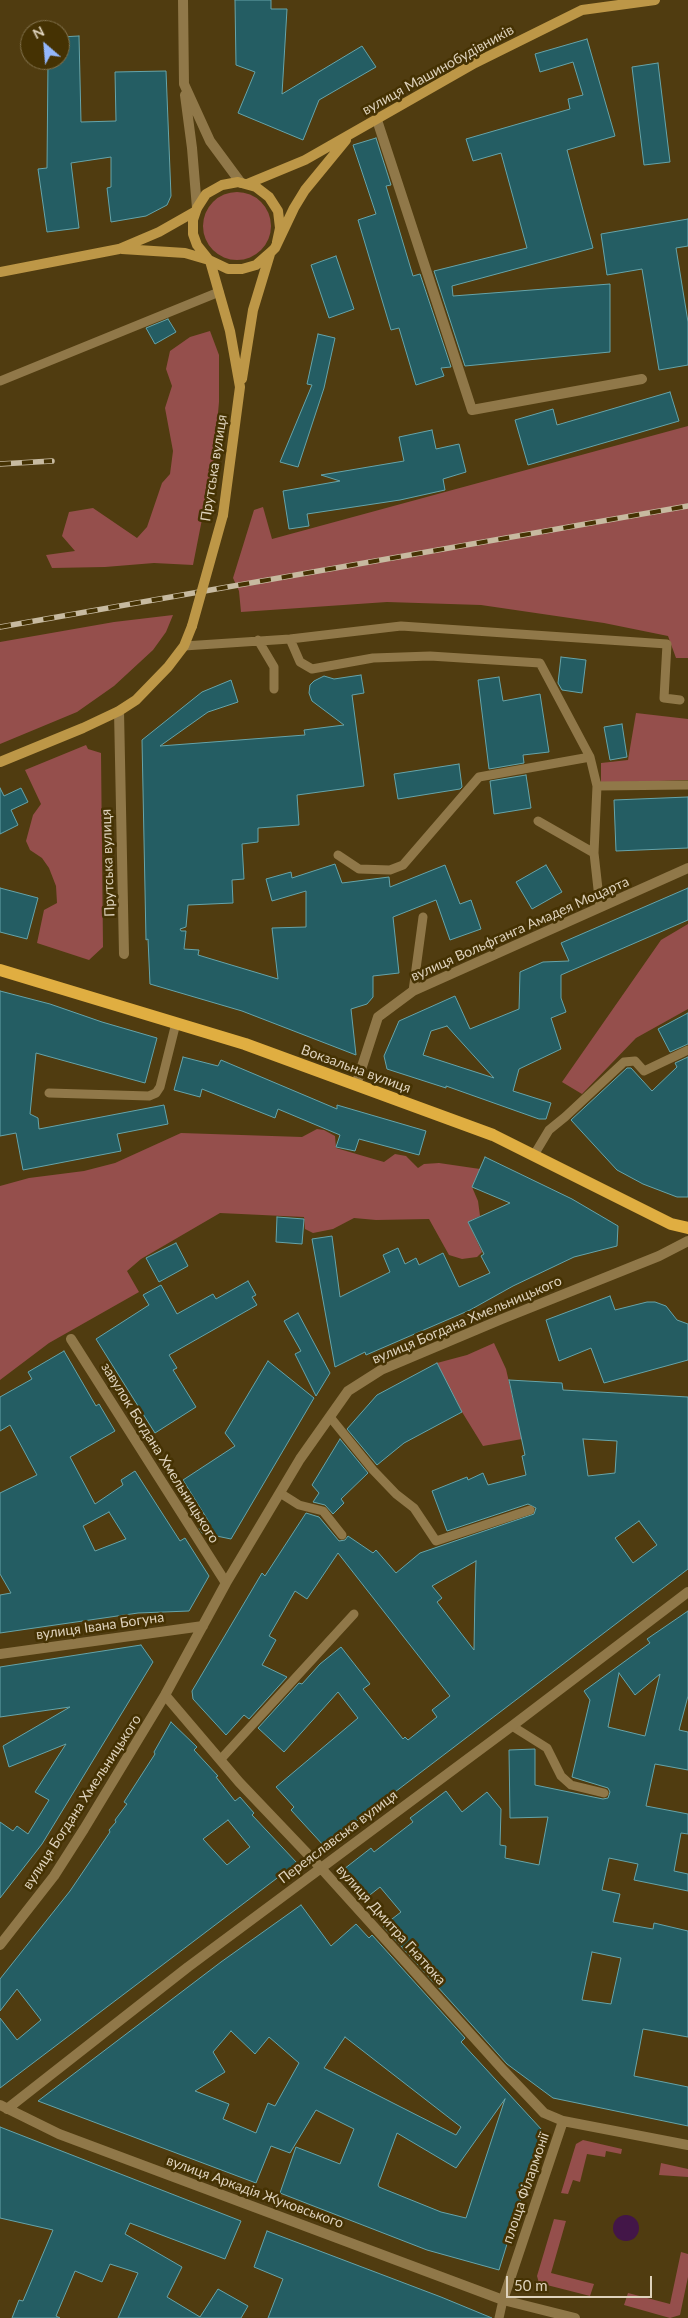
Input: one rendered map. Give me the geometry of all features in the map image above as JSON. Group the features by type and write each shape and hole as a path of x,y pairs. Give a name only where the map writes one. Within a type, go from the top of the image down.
{"main road":[{"name":"Вокзальна вулиця","path":"0,970 245,1044 493,1135 671,1224 688,1228"}],"street":[{"path":"183,0 184,84 192,148 196,210 193,225 195,239 200,250 209,260"},
{"name":"вулиця Машинобудівників","path":"244,183 281,171 377,120 475,63 582,10 655,0"},
{"path":"184,84 210,141 244,183"},
{"path":"377,120 472,410 642,379"},
{"path":"240,387 253,310 271,253 305,190 350,135"},
{"path":"0,272 119,249 159,232 196,210 206,194 226,183 244,183 262,190 275,204 280,222 277,242"},
{"path":"119,249 185,253 209,260 228,269 242,269 256,265 271,253"},
{"name":"Прутська вулиця","path":"0,762 43,746 119,711 136,700 148,688 184,646 192,626 223,515 240,387 230,330 209,260"},
{"name":"Прутська вулиця","path":"119,711 124,954"},
{"name":"вулиця Вольфганга Амадея Моцарта","path":"356,1085 378,1017 413,991 688,868"},
{"name":"вулиця Богдана Хмельницького","path":"0,1945 54,1876 166,1695 226,1583 300,1459 348,1391 381,1370 659,1256 688,1241"},
{"name":"завулок Богдана Хмельницького","path":"71,1339 226,1583"},
{"name":"Переяславська вулиця","path":"4,2107 188,1966 512,1726 688,1592"},
{"name":"вулиця Івана Богуна","path":"0,1654 203,1626"},
{"name":"вулиця Дмитра Гнатюка","path":"166,1695 220,1760 320,1867 530,2099 544,2113 563,2121"},
{"name":"вулиця Аркадія Жуковського","path":"4,2107 59,2134 503,2300"},
{"name":"площа Філармонії","path":"503,2300 563,2121 688,2145"},
{"path":"503,2300 575,2318"}],"lane":[{"path":"0,381 219,292"},
{"path":"184,646 290,639 401,626 668,644 664,698 680,700"},
{"path":"290,639 300,662 312,669 373,658 430,656 540,663 590,758 597,786 594,853 600,907"},
{"path":"258,640 274,667 274,689"},
{"path":"338,855 359,869 390,870 403,865 480,777 590,758"},
{"path":"597,786 688,785"},
{"path":"538,820 594,853"},
{"path":"413,991 422,917"},
{"path":"49,1093 149,1096 156,1093 160,1087 176,1023"},
{"path":"534,1155 549,1130 565,1118 624,1062 635,1061 644,1071 688,1050"},
{"path":"330,1417 396,1494 414,1508 436,1541 530,1510"},
{"path":"280,1493 300,1505 323,1511 342,1535"},
{"path":"220,1760 354,1614"},
{"path":"512,1726 547,1748 561,1776 571,1785 604,1793"},
{"name":"площа Філармонії","path":"499,2318 503,2300"}],"shaded area":[{"path":"237,192 250,195 261,202 268,213 271,226 268,239 261,250 250,257 237,260 224,257 213,250 206,239 203,226 206,213 213,202 224,195"},
{"path":"210,331 219,355 219,402 214,458 193,565 154,563 105,567 52,568 46,555 75,551 62,536 69,512 93,508 137,538 147,527 162,483 170,474 173,451 165,408 172,386 166,369 170,351 190,337"},
{"path":"688,426 688,658 676,658 668,636 604,623 481,605 387,602 241,612 239,591 233,578 254,510 263,507 272,539"},
{"path":"173,615 166,632 153,650 114,686 77,712 0,744 0,642 114,622"},
{"path":"636,713 688,719 688,780 601,783 601,763 628,760"},
{"path":"86,745 88,749 101,753 103,947 89,960 37,943 44,910 57,903 56,886 49,868 42,858 30,850 26,841 33,815 41,804 25,770"},
{"path":"688,924 688,1009 636,1038 582,1094 562,1082 661,940"},
{"path":"317,1129 324,1130 335,1136 336,1148 384,1162 395,1154 406,1156 418,1168 424,1164 439,1163 480,1169 472,1187 478,1201 480,1216 468,1222 482,1252 477,1257 462,1259 449,1255 429,1219 376,1220 354,1218 333,1229 313,1233 305,1229 304,1217 220,1213 141,1259 127,1271 139,1292 49,1343 0,1380 0,1186 29,1178 84,1171 115,1163 181,1133 302,1137"},
{"path":"494,1343 506,1369 522,1439 483,1446 462,1412 437,1363 467,1355"},
{"path":"583,2140 622,2149 621,2154 606,2151 605,2157 587,2154 580,2182 573,2180 568,2194 561,2193 576,2144"},
{"path":"661,2163 688,2169 688,2177 659,2175"},
{"path":"626,2215 635,2219 639,2228 635,2237 626,2241 617,2237 613,2228 617,2219"},
{"path":"554,2219 566,2221 551,2273 594,2284 590,2296 539,2283 537,2276"},
{"path":"681,2252 688,2254 688,2277 680,2315 670,2318 624,2305 628,2293 670,2304"}],"building":[{"path":"235,0 271,0 271,9 287,9 282,94 362,46 376,67 319,100 303,140 238,113 255,72 236,65"},
{"path":"70,36 79,36 81,122 116,121 115,72 166,71 171,196 167,205 146,216 111,222 107,188 111,187 111,157 71,163 79,228 47,232 38,169 47,168 48,70 70,70"},
{"path":"587,39 615,136 567,150 593,248 452,286 453,296 610,284 610,352 465,366 434,271 527,248 501,153 473,161 466,139 570,109 568,99 583,95 573,62 540,72 535,54"},
{"path":"658,63 670,162 644,165 632,67"},
{"path":"376,138 391,185 386,186 413,276 420,274 451,367 441,368 444,376 416,385 399,328 391,330 358,220 376,214 353,145"},
{"path":"688,219 688,246 676,248 688,322 688,365 659,370 642,269 607,275 601,234"},
{"path":"336,256 354,309 329,318 311,265"},
{"path":"168,319 176,332 155,344 146,328"},
{"path":"318,334 335,338 324,388 298,467 280,462 312,385 307,384"},
{"path":"670,392 679,421 528,465 515,420 553,409 557,425"},
{"path":"432,430 436,449 459,444 466,472 443,479 445,490 400,500 307,514 309,526 289,529 283,491 340,481 321,475 404,461 399,437"},
{"path":"561,657 586,660 582,693 562,690 558,683"},
{"path":"361,675 364,693 352,695 364,786 297,795 299,825 258,828 258,842 242,844 244,879 232,880 233,903 188,905 186,927 180,929 181,931 186,931 184,949 199,950 198,955 278,979 272,928 306,927 306,891 272,901 266,879 291,872 292,878 335,864 342,883 389,877 390,887 445,865 460,904 471,900 481,929 450,940 436,900 393,917 399,973 373,976 373,997 367,1004 351,1009 356,1055 242,1011 150,984 148,939 146,940 142,740 202,692 231,680 238,702 208,712 160,746 305,735 304,730 344,725 312,701 309,693 310,685 324,676 334,679"},
{"path":"499,677 503,701 540,694 549,752 523,755 524,763 489,769 478,680"},
{"path":"622,724 627,757 610,760 604,727"},
{"path":"459,764 462,787 460,789 398,799 394,774"},
{"path":"526,775 531,808 494,814 490,781"},
{"path":"0,788 4,796 21,788 28,802 11,810 18,825 0,834"},
{"path":"688,797 688,848 616,851 614,800"},
{"path":"546,865 562,892 532,909 516,882"},
{"path":"0,888 38,898 27,939 0,932"},
{"path":"688,888 688,920 561,975 561,998 566,1012 551,1018 561,1049 519,1069 513,1091 551,1103 546,1119 539,1119 446,1086 446,1088 387,1069 384,1056 399,1021 455,996 470,1029 519,1009 520,972 543,962 569,961 561,943","holes":["447,1026 494,1078 423,1055 431,1031"]},
{"path":"0,991 50,1004 157,1038 145,1083 36,1053 30,1114 38,1118 39,1129 164,1105 168,1124 117,1134 121,1151 23,1170 16,1133 0,1136"},
{"path":"688,1013 688,1044 670,1052 658,1029"},
{"path":"183,1057 218,1066 221,1060 337,1109 337,1105 426,1131 419,1155 359,1139 355,1151 336,1147 340,1135 278,1109 275,1118 202,1089 200,1097 174,1090"},
{"path":"688,1057 688,1197 677,1197 643,1184 617,1170 571,1120 627,1068 631,1068 652,1091 677,1067 675,1063"},
{"path":"485,1157 572,1199 618,1226 617,1246 574,1257 513,1286 470,1310 366,1355 365,1352 335,1367 312,1239 332,1236 340,1297 390,1272 383,1255 398,1248 405,1264 416,1258 419,1265 443,1253 459,1287 490,1273 481,1256 484,1254 468,1222 510,1203 472,1187"},
{"path":"277,1217 304,1219 302,1244 276,1242"},
{"path":"176,1243 188,1266 159,1282 146,1258"},
{"path":"248,1281 256,1295 252,1297 257,1305 169,1355 177,1368 173,1370 196,1407 155,1433 96,1339 149,1305 143,1295 161,1285 177,1314 213,1294 216,1299"},
{"path":"610,1296 615,1310 647,1302 655,1302 666,1306 677,1320 688,1324 688,1360 604,1383 591,1348 559,1361 546,1320"},
{"path":"298,1313 330,1373 316,1396 295,1354 301,1351 284,1321"},
{"path":"64,1351 96,1406 99,1404 115,1431 70,1457 95,1504 123,1485 121,1480 135,1471 180,1541 185,1538 209,1576 189,1611 138,1613 0,1633 0,1595 11,1593 0,1574 0,1493 37,1475 10,1425 0,1431 0,1397 32,1379 28,1372","holes":["109,1512 126,1539 95,1551 83,1526"]},
{"path":"268,1361 314,1398 231,1539 202,1533 199,1528 209,1522 183,1480 235,1446 225,1433"},
{"path":"437,1363 462,1412 404,1443 377,1465 347,1429 377,1395"},
{"path":"509,1380 562,1383 563,1390 688,1397 688,1569 324,1846 291,1810 294,1807 276,1787 358,1718 338,1692 284,1752 258,1728 299,1683 302,1684 320,1664 341,1647 370,1684 363,1689 403,1739 405,1737 408,1740 437,1717 432,1710 450,1696 338,1553 307,1599 295,1591 269,1636 276,1640 262,1665 287,1677 249,1719 244,1715 226,1735 193,1699 192,1691 262,1573 265,1576 306,1513 319,1517 339,1541 345,1540 348,1536 373,1553 376,1550 396,1573 420,1553 534,1514 536,1508 528,1504 447,1531 432,1491 467,1477 468,1480 483,1473 488,1485 526,1475 522,1456 525,1455","holes":["583,1439 617,1441 615,1473 588,1476","639,1521 657,1545 633,1563 615,1538","476,1561 474,1650 437,1602 442,1598 432,1586"]},
{"path":"340,1439 368,1473 341,1499 344,1503 333,1514 325,1505 313,1502 319,1493 312,1485"},
{"path":"688,1611 688,1696 679,1730 688,1732 688,1770 655,1764 646,1806 688,1814 688,1834 681,1833 674,1871 688,1874 688,1891 634,1880 638,1864 609,1858 602,1890 620,1894 613,1922 653,1929 654,1923 688,1931 688,2037 643,2029 634,2076 688,2087 688,2126 553,2098 507,2064 383,1926 401,1912 380,1887 366,1898 344,1869 371,1848 374,1852 413,1822 410,1818 446,1791 462,1812 487,1792 501,1809 500,1845 506,1846 505,1858 539,1865 548,1817 510,1818 509,1750 535,1749 535,1785 603,1799 608,1798 610,1792 608,1788 572,1777 590,1700 584,1691 650,1643 647,1639","holes":["619,1673 635,1695 660,1674 645,1736 608,1727","592,1952 621,1958 611,2004 582,2000"]},
{"path":"141,1645 153,1662 42,1844 0,1898 0,1822 13,1831 17,1826 28,1834 49,1800 35,1792 66,1744 9,1767 3,1746 70,1707 0,1717 0,1667"},
{"path":"171,1722 197,1747 194,1750 218,1776 216,1777 235,1801 240,1797 254,1813 252,1815 297,1863 0,2088 0,2018 17,2040 41,2020 17,1989 0,2011 0,1979 70,1891 127,1804 124,1802 155,1754 154,1752","holes":["228,1820 250,1847 227,1865 203,1839"]},
{"path":"301,1905 331,1946 356,1924 369,1938 372,1935 465,2038 461,2042 542,2130 499,2270 427,2250 280,2193 296,2147 340,2164 354,2129 316,2110 290,2153 271,2146 256,2183 38,2101 221,1962","holes":["231,2031 255,2054 269,2037 299,2063 275,2106 268,2103 256,2133 223,2119 229,2104 195,2091 225,2072 213,2052","345,2037 461,2127 456,2135 324,2068","505,2099 466,2218 441,2212 378,2185 397,2133 456,2168"]},
{"path":"0,2127 241,2221 225,2259 130,2223 125,2234 182,2267 167,2297 200,2317 218,2289 248,2306 241,2318 118,2318 138,2273 110,2264 102,2282 75,2271 56,2316 60,2318 12,2318 19,2300 23,2301 53,2230 0,2218"},
{"path":"267,2231 492,2318 268,2318 283,2279 254,2267"}],"railway":[{"path":"0,464 52,461"},
{"path":"0,627 688,506"}]}
